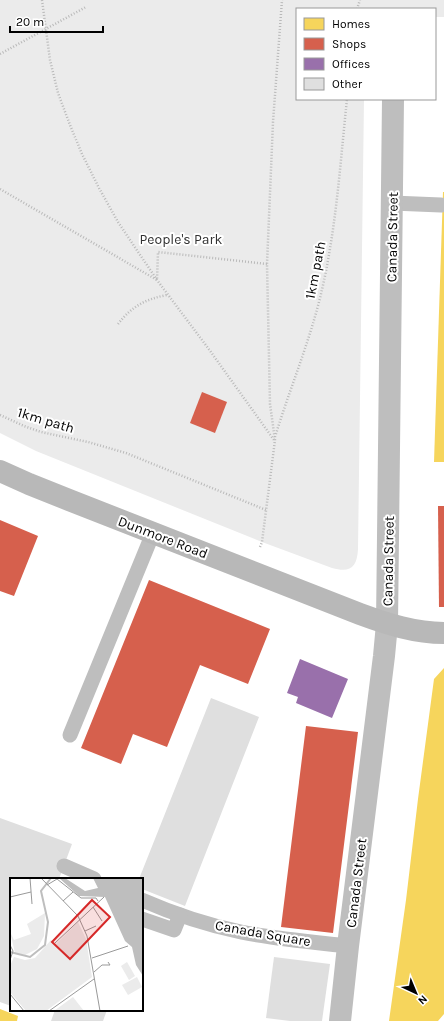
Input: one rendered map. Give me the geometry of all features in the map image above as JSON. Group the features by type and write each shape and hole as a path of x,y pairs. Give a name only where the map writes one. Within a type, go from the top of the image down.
{"main road":[{"name":"Dunmore Road","path":"0,471 36,487 326,602 387,624 444,633"}],"street":[{"name":"Canada Street","path":"340,1021 386,645 393,100"}],"lane":[{"path":"392,202 441,205"},
{"path":"70,735 153,533"},
{"path":"64,866 92,878"},
{"name":"Canada Square","path":"143,900 180,915 243,932 348,946"},
{"path":"143,920 174,930 180,915"}],"path":[{"path":"42,0 50,60 58,93 82,154 99,188 118,222 156,280 275,440"},
{"path":"251,572 262,542 275,440 270,404 267,264 273,122 282,0"},
{"path":"356,0 360,1"},
{"path":"0,54 86,7"},
{"name":"1km path","path":"275,440 320,298 335,217 347,100"},
{"path":"0,189 156,280"},
{"path":"156,280 158,252 267,264"},
{"path":"118,324 135,306 157,297 167,295"},
{"name":"1km path","path":"0,415 41,432 88,442 126,453 266,510"}],"green space":[{"name":"People's Park","path":"0,0 444,0 444,17 436,17 436,8 296,8 296,100 364,100 358,549 356,561 351,568 344,570 332,568 262,542 36,451 0,433"}],"building: Homes":[{"path":"443,192 444,462 434,462"},
{"path":"444,668 444,1014 438,1021 389,1021 434,679"},
{"path":"0,1009 18,1016 17,1021 0,1021"}],"building: Shops":[{"path":"202,392 227,402 215,433 190,423"},
{"path":"438,506 444,506 444,607 439,607"},
{"path":"0,520 38,536 14,596 0,591"},
{"path":"149,580 270,629 248,684 200,665 167,747 133,734 121,764 81,748"},
{"path":"306,726 358,732 333,933 281,927"}],"building: Offices":[{"path":"300,659 348,679 332,718 296,703 298,697 287,693"}],"building: Other":[{"path":"211,698 259,717 185,906 143,889 143,878 139,878"},
{"path":"0,818 72,844 59,878 10,878 10,1006 0,1002"},
{"path":"274,957 330,964 322,1021 290,1021 266,1018"},
{"path":"55,1011 107,1011 103,1021 51,1021"}]}
